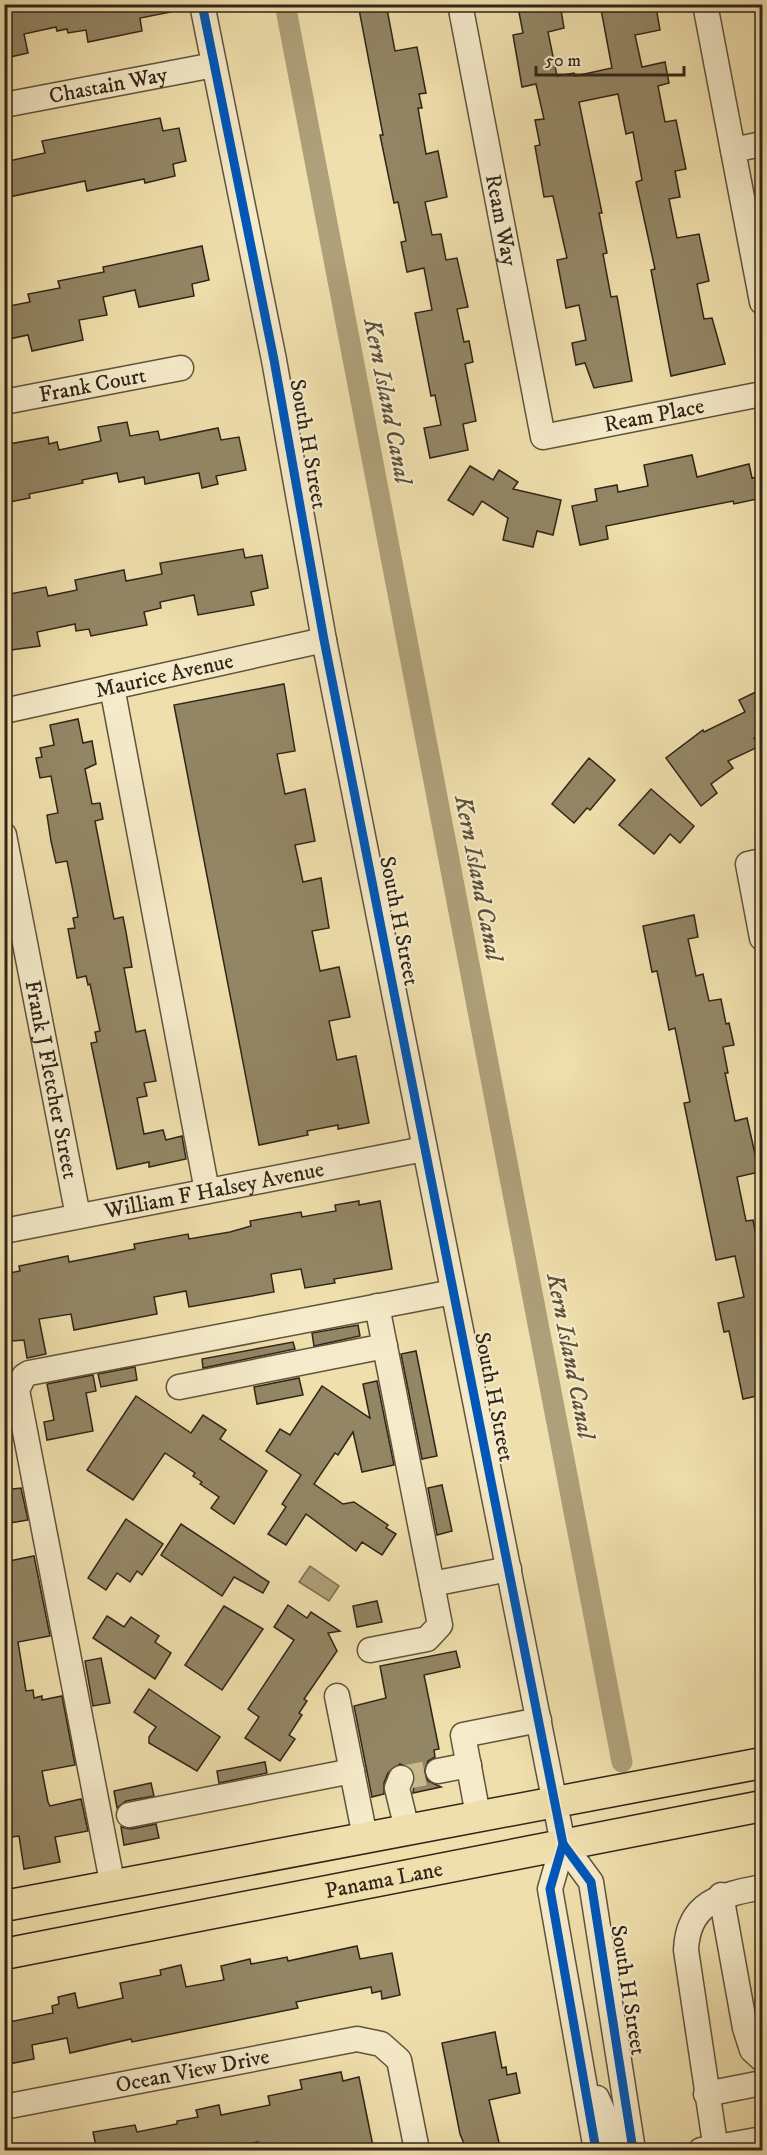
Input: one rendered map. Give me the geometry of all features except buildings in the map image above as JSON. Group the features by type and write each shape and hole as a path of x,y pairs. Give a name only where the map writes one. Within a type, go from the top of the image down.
{"main road":[{"name":"Panama Lane","path":"4,1906 113,1887 365,1836 762,1763"},
{"name":"Panama Lane","path":"4,1954 762,1806"}],"street":[{"name":"South H Street","path":"202,4 274,360 324,640 554,1802 563,1844 591,1882 633,2151"},
{"name":"Ream Way","path":"460,4 543,437"},
{"path":"705,4 762,302"},
{"name":"Chastain Way","path":"4,105 214,65"},
{"path":"733,150 762,144"},
{"name":"Frank Court","path":"4,402 181,368"},
{"name":"Ream Place","path":"543,437 762,394"},
{"name":"Maurice Avenue","path":"4,711 324,640"},
{"path":"112,687 207,1191"},
{"name":"Frank J Fletcher Street","path":"4,836 78,1216"},
{"path":"755,862 762,938"},
{"name":"William F Halsey Avenue","path":"4,1231 424,1149"},
{"path":"113,1887 17,1390 19,1383 30,1373 453,1292"},
{"path":"370,1650 427,1639 440,1625 377,1306"},
{"path":"179,1387 385,1346"},
{"path":"432,1584 509,1569"},
{"path":"337,1696 365,1836"},
{"path":"478,1815 463,1735 539,1720"},
{"path":"438,1771 469,1765"},
{"path":"129,1815 352,1772"},
{"path":"401,1778 397,1788 407,1829"},
{"name":"South H Street","path":"563,1844 550,1888 596,2151"},
{"path":"762,1887 721,1895 702,1908 687,1931 686,1950 706,2094 711,2150 762,2139"},
{"path":"721,1895 755,2038 752,2050 762,2059"},
{"name":"Ocean View Drive","path":"4,2107 357,2039 381,2044 399,2060 417,2151"},
{"path":"578,2048 620,2151"},
{"path":"706,2094 762,2083"}],"shaded area":[{"path":"310,1566 339,1586 329,1601 299,1582"}],"waterway":[{"name":"Kern Island Canal","path":"285,4 622,1762"}],"tunnel":[{"path":"401,1778 438,1771"}],"cycle path":[{"path":"202,4 274,360 324,640 563,1844 591,1882 633,2150"},
{"path":"563,1844 550,1889 596,2150"}]}
